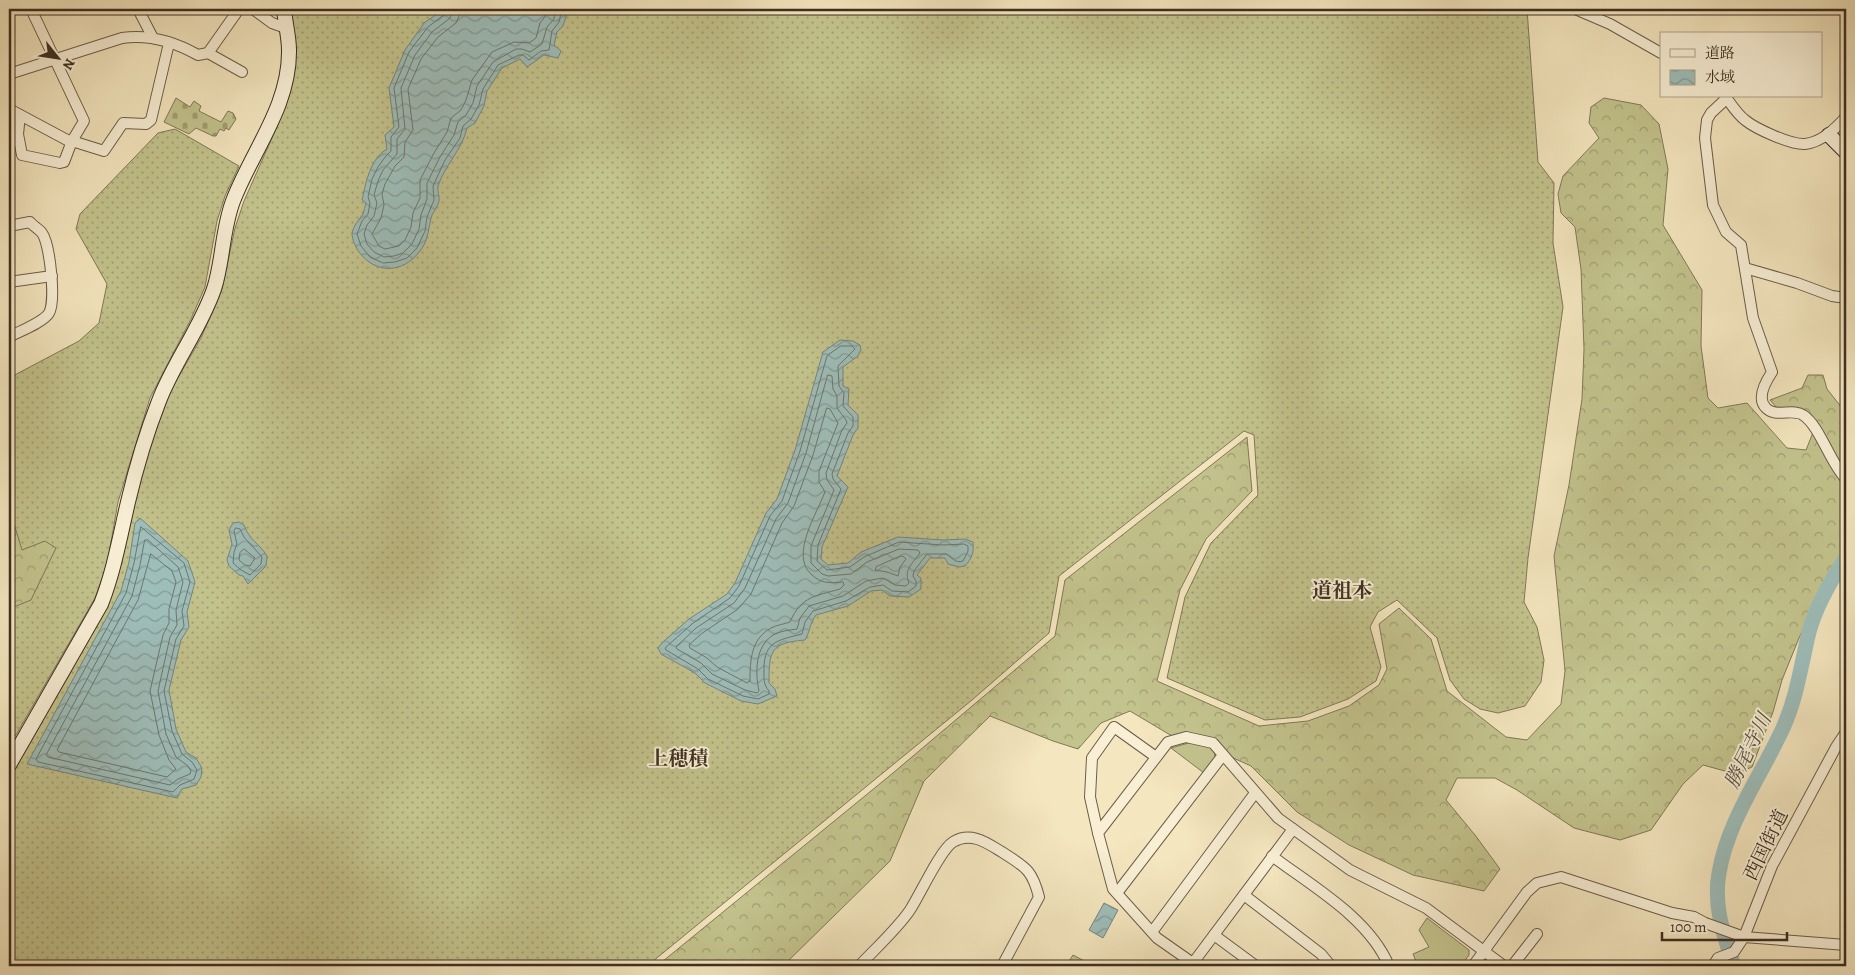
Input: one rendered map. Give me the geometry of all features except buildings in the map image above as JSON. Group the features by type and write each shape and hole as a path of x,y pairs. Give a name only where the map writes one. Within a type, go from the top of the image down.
{"street":[{"path":"20,115 18,134 22,155 60,163 64,162 72,141 84,121 31,9"},
{"path":"138,9 153,38"},
{"path":"208,53 239,9"},
{"path":"253,9 272,23 286,28"},
{"path":"9,765 101,604 109,584 132,486 159,400 200,323 214,288 226,225 233,200 280,102 289,50 284,9"},
{"path":"1575,9 1610,24 1660,52"},
{"path":"9,74 122,38 135,36 153,38 181,46 198,55 208,53 242,72"},
{"path":"9,108 66,140 104,151 123,123 146,124 151,120 169,43"},
{"path":"1725,98 1707,120 1704,138 1713,205 1726,232 1741,245 1753,318 1772,372 1764,385 1763,400 1766,408 1774,412 1796,412 1804,415 1818,433 1839,472 1846,479"},
{"path":"1727,98 1744,120 1794,143 1806,144 1829,135 1846,117"},
{"path":"1829,135 1846,152"},
{"path":"9,226 30,222 42,233 52,276 52,304 49,314 44,319 9,337"},
{"path":"1744,268 1797,283 1832,296 1846,298"},
{"path":"9,282 52,276"},
{"path":"1156,757 1114,727 1092,758 1090,797 1113,889 1157,938 1195,965 1214,935 1293,829"},
{"name":"西国街道","path":"1740,939 1772,866 1836,747 1846,732"},
{"path":"1098,832 1168,742 1186,737 1213,744 1278,818 1350,870 1426,908 1504,966"},
{"path":"1118,893 1222,755"},
{"path":"1152,932 1255,792"},
{"path":"859,966 909,911 936,864 952,843 962,839 981,839 1026,867 1035,879 1038,897 1002,966"},
{"path":"1272,856 1353,916 1373,938 1390,966"},
{"path":"1473,966 1527,892 1538,883 1554,878 1560,878 1672,913 1694,917 1740,939 1846,945"},
{"path":"1244,895 1321,954 1331,966"},
{"path":"1512,966 1537,934"},
{"path":"1214,935 1256,966"},
{"path":"1715,962 1734,952 1740,939"}],"green space":[{"path":"289,9 1527,9 1538,162 1554,183 1553,243 1563,307 1528,558 1524,602 1537,627 1544,660 1541,682 1525,706 1498,713 1480,709 1464,699 1450,680 1437,638 1397,600 1378,612 1370,627 1381,667 1376,681 1348,699 1300,717 1265,720 1167,678 1185,597 1211,543 1258,495 1254,435 1244,431 1059,576 1049,633 972,700 647,966 9,966 9,774 102,613 141,473 164,402 201,338 222,289 235,228 244,201 289,96 295,69 295,43"},
{"path":"176,98 190,107 194,101 201,106 199,111 221,122 228,111 233,113 236,119 229,130 226,128 224,131 220,129 216,136 196,128 189,134 164,122"},
{"path":"1604,98 1641,105 1659,124 1668,169 1663,225 1702,290 1701,346 1708,398 1718,408 1747,403 1787,448 1806,450 1816,425 1808,414 1783,415 1770,400 1802,388 1808,375 1823,375 1827,389 1846,413 1846,548 1832,571 1799,638 1782,680 1773,712 1752,767 1736,774 1703,765 1683,784 1651,830 1620,840 1574,828 1517,790 1495,778 1457,778 1446,800 1500,869 1484,891 1413,875 1349,845 1297,812 1251,766 1218,751 1182,742 1130,711 1101,723 1078,749 990,716 924,781 890,861 783,966 657,966 893,773 1055,636 1065,580 1247,437 1252,491 1206,539 1180,590 1157,681 1259,726 1308,721 1349,706 1379,685 1387,669 1379,624 1399,608 1431,639 1447,691 1506,737 1527,740 1561,704 1565,671 1554,556 1569,485 1582,399 1584,349 1581,269 1575,227 1561,213 1558,194 1563,176 1599,138 1589,123 1591,107"},
{"path":"175,129 239,166 225,196 217,221 205,287 191,319 150,398 118,502 107,565 95,598 9,747 9,378 79,341 99,323 107,284 76,229 80,214 158,133"},
{"path":"9,507 22,550 45,541 56,548 31,600 9,609"},
{"path":"1192,742 1208,744 1214,750 1215,757 1204,773 1171,748"},
{"path":"1427,918 1469,950 1469,955 1461,966 1418,966 1413,954 1429,947 1419,930"},
{"path":"1073,955 1094,966 1066,966"}],"water":[{"path":"444,9 567,9 563,26 557,32 554,45 561,51 558,58 544,55 527,67 520,59 502,68 487,91 484,106 475,123 467,128 465,136 441,178 438,186 439,201 432,215 423,247 406,264 389,268 381,267 373,264 359,252 353,241 352,234 366,203 362,200 370,172 376,159 387,149 385,135 394,127 389,88 405,50 424,23"},
{"path":"840,340 853,341 860,345 861,350 858,356 843,367 843,386 849,389 848,405 858,415 858,428 853,435 837,476 848,487 822,547 821,559 828,565 848,563 861,552 898,537 943,540 965,539 973,542 972,555 965,566 959,567 948,564 945,558 930,558 917,575 921,578 921,589 909,597 890,596 882,590 871,591 848,606 816,615 805,640 793,641 778,646 771,656 769,683 775,689 777,696 758,704 741,701 705,683 695,673 661,654 658,648 689,619 727,594 735,583 766,513 777,499 795,450 823,352"},
{"path":"140,518 188,561 195,582 187,612 189,627 181,640 169,690 176,729 186,752 196,758 202,768 201,777 196,785 182,789 177,798 27,764 121,591 129,562 135,523"},
{"path":"239,522 244,525 249,535 267,556 266,566 248,584 243,576 239,575 229,566 227,560 232,544 229,530 233,523"},
{"path":"1104,903 1118,910 1103,938 1089,930"}],"waterway":[{"name":"勝尾寺川","path":"1734,966 1718,909 1719,873 1723,854 1737,816 1788,716 1809,632 1820,603 1846,558"}],"district":[{"name":"道祖本","path":"1342,590"},
{"name":"上穂積","path":"678,758"}]}
